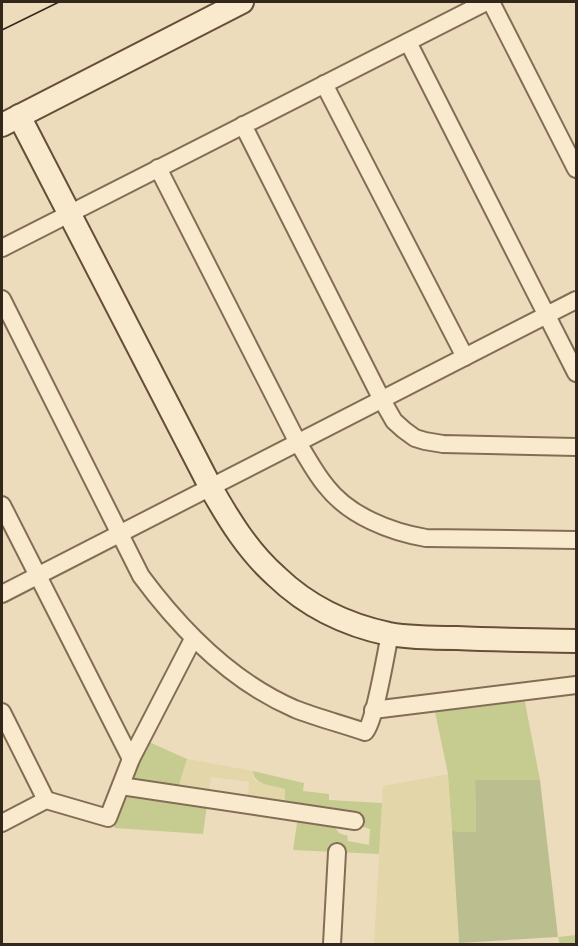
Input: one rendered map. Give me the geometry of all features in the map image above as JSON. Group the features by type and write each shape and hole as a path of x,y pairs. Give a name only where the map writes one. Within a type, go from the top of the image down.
{"street":[{"path":"242,2 10,121 69,214 211,488 235,529 266,567 293,592 340,619 390,634 443,638 576,641"},
{"path":"2,248 486,2"},
{"path":"491,2 576,169"},
{"path":"408,42 576,373"},
{"path":"324,84 465,357"},
{"path":"243,125 382,400 399,425 415,438 443,444 576,447"},
{"path":"158,168 298,443 326,486 338,499 351,509 391,530 426,538 576,540"},
{"path":"2,299 141,576 193,639 246,682 295,709 365,732 369,728 390,634"},
{"path":"2,594 576,300"},
{"path":"2,505 131,759"},
{"path":"2,824 46,800 108,818 131,759 193,639"},
{"path":"373,710 576,685"},
{"path":"2,712 46,800"},
{"path":"121,786 355,821"},
{"path":"332,945 337,852"}],"shaded area":[{"path":"187,759 253,771 256,781 285,789 285,804 248,799 249,782 211,777 209,793 178,788"},
{"path":"448,774 459,944 374,944 383,786"}],"green space":[{"path":"524,697 540,780 475,780 476,832 452,831 448,774 434,707"},
{"path":"149,742 187,759 178,788 137,782 133,774"},
{"path":"253,771 304,783 303,791 329,794 329,800 382,803 379,854 293,850 298,817 336,822 336,829 343,835 347,835 348,841 369,845 370,829 285,804 285,789 260,782 254,776"},
{"path":"475,780 540,780 558,937 459,943 452,831 476,832"},
{"path":"130,795 207,805 203,834 114,828 124,799"},
{"path":"576,935 576,944 560,944 558,937"}],"tram line":[{"path":"2,30 59,2"}]}
